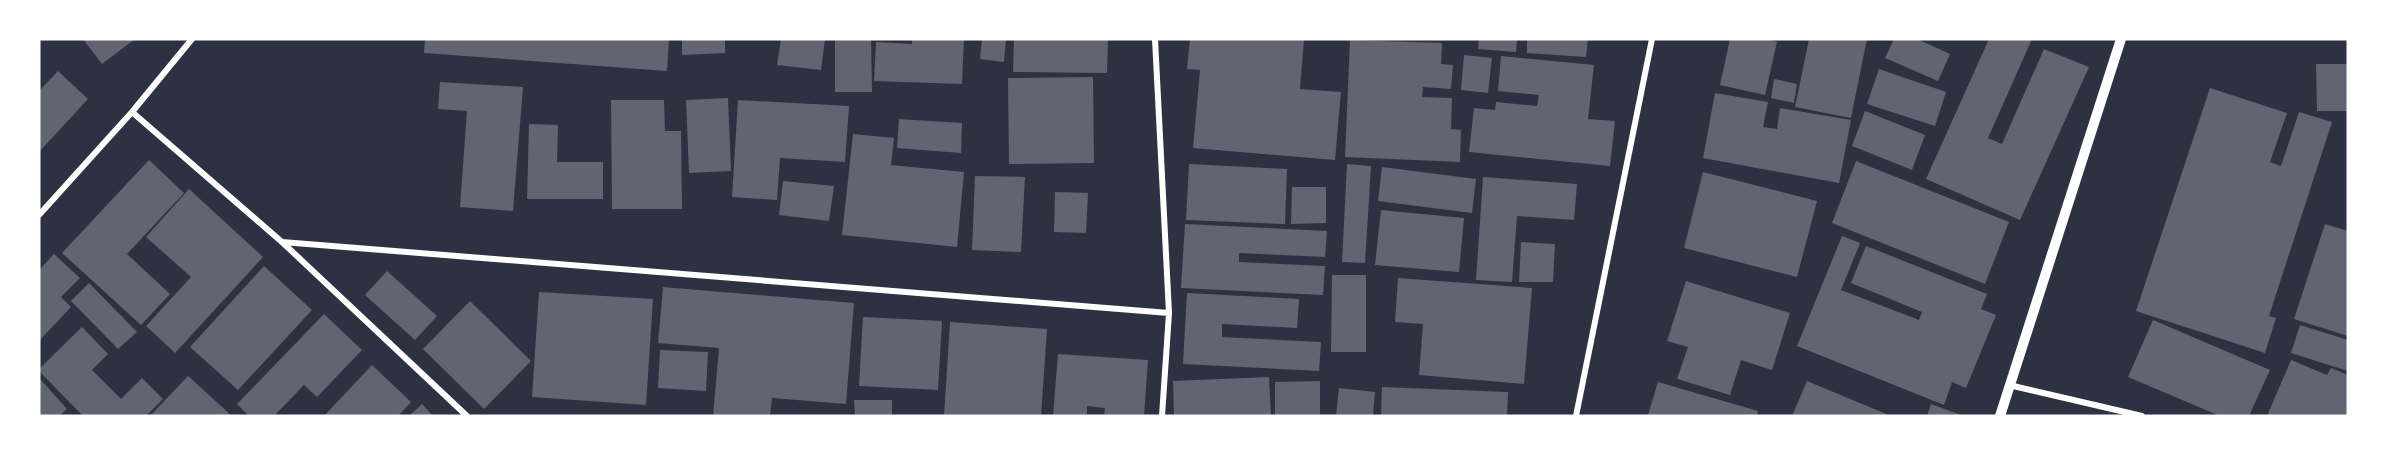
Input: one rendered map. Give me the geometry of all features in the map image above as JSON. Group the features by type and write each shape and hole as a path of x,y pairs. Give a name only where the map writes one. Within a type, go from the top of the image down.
{"street":[{"path":"39,215 132,112 192,39"},
{"path":"1155,39 1169,314 1162,416"},
{"path":"1576,416 1652,39"},
{"path":"2000,416 2121,39"},
{"path":"132,112 282,243 467,416"},
{"path":"282,243 1169,314"},
{"path":"2009,385 2142,416"}],"building":[{"path":"83,39 135,39 102,64"},
{"path":"425,39 669,39 667,71 424,53"},
{"path":"682,39 725,39 725,53 682,55"},
{"path":"781,39 825,39 821,70 777,65"},
{"path":"835,39 871,39 872,92 835,92"},
{"path":"912,39 964,39 962,84 874,81 876,42 912,44"},
{"path":"982,39 1006,39 1004,62 980,59"},
{"path":"1014,39 1108,39 1107,73 1013,72"},
{"path":"1190,39 1304,39 1300,89 1341,92 1335,160 1193,148 1200,70 1187,69"},
{"path":"1479,39 1517,39 1516,52 1478,49"},
{"path":"1527,39 1588,39 1586,57 1527,53"},
{"path":"1730,39 1766,39 1777,42 1765,95 1720,85"},
{"path":"1809,39 1867,39 1851,118 1795,107"},
{"path":"1894,39 1917,39 1950,54 1938,81 1885,58"},
{"path":"1989,39 2032,39 1988,138 2002,144 2044,49 2089,67 2020,220 1926,179"},
{"path":"1350,40 1442,43 1441,64 1453,65 1451,89 1423,87 1422,97 1452,98 1451,129 1461,130 1460,162 1345,157"},
{"path":"1464,55 1492,58 1488,93 1461,90"},
{"path":"1501,56 1594,65 1588,119 1615,121 1610,166 1469,152 1474,108 1495,110 1496,102 1537,106 1539,95 1498,91"},
{"path":"2316,64 2348,64 2348,111 2317,111"},
{"path":"1879,69 1946,92 1935,126 1867,104"},
{"path":"58,71 88,99 39,152 39,91"},
{"path":"1093,77 1094,163 1009,164 1008,78"},
{"path":"1774,79 1797,84 1794,103 1771,98"},
{"path":"440,82 523,87 513,211 460,207 467,111 438,109"},
{"path":"2210,88 2287,113 2270,162 2281,166 2299,112 2332,122 2269,316 2276,318 2265,353 2136,311"},
{"path":"1715,93 1768,102 1763,127 1777,129 1780,108 1851,120 1839,183 1703,158"},
{"path":"728,98 731,171 689,173 686,100"},
{"path":"611,100 664,100 665,131 681,131 682,209 612,209"},
{"path":"738,100 849,106 845,162 780,158 777,200 732,197"},
{"path":"1865,111 1925,135 1912,170 1852,146"},
{"path":"899,119 962,123 961,153 897,148"},
{"path":"529,124 558,125 557,162 603,162 603,199 527,199"},
{"path":"853,134 894,138 891,165 964,172 957,247 842,235"},
{"path":"149,160 184,193 127,254 170,294 141,325 62,253"},
{"path":"1856,161 2009,222 1985,284 1832,223"},
{"path":"1189,164 1287,169 1285,224 1186,220"},
{"path":"1347,164 1371,166 1365,263 1342,262"},
{"path":"1382,167 1476,179 1472,213 1378,201"},
{"path":"1703,172 1817,201 1797,277 1684,248"},
{"path":"975,176 1025,177 1021,252 972,250"},
{"path":"1483,177 1577,184 1574,220 1517,216 1512,282 1476,280"},
{"path":"783,181 834,186 829,221 779,215"},
{"path":"1292,187 1326,187 1326,223 1291,224"},
{"path":"189,189 263,257 175,353 146,326 191,277 146,237"},
{"path":"1055,192 1088,193 1086,233 1054,232"},
{"path":"1381,210 1464,218 1459,272 1375,265"},
{"path":"1185,224 1327,231 1325,257 1239,253 1239,262 1325,266 1323,295 1181,288"},
{"path":"2325,224 2348,231 2348,336 2294,319"},
{"path":"1842,236 1860,243 1841,290 1919,320 1922,312 1851,283 1866,246 1987,294 1981,309 1996,315 1966,388 1952,382 1944,405 1797,346"},
{"path":"1521,242 1555,244 1553,282 1519,282"},
{"path":"54,254 80,278 61,297 71,307 39,341 39,270"},
{"path":"264,266 312,310 238,390 190,347"},
{"path":"387,271 437,316 415,340 365,295"},
{"path":"1332,275 1366,275 1366,352 1331,352"},
{"path":"1398,278 1532,288 1524,384 1419,375 1423,324 1395,322"},
{"path":"1686,281 1790,313 1772,370 1741,360 1730,395 1677,379 1688,347 1667,341"},
{"path":"89,283 137,332 118,349 71,301"},
{"path":"663,287 854,303 846,404 772,398 770,416 713,416 719,348 658,343"},
{"path":"539,292 653,299 646,405 532,397"},
{"path":"1187,293 1299,299 1297,328 1222,324 1222,337 1321,342 1319,371 1183,364"},
{"path":"470,301 531,361 484,409 423,349"},
{"path":"324,314 362,350 317,397 304,385 274,416 249,416 237,404"},
{"path":"863,317 942,321 938,390 859,386"},
{"path":"2153,320 2270,370 2249,416 2220,416 2128,377"},
{"path":"950,322 1047,329 1041,416 944,416"},
{"path":"2300,325 2348,340 2348,371 2291,353"},
{"path":"82,327 108,354 92,370 121,399 142,378 163,399 146,416 83,416 39,371"},
{"path":"660,350 708,352 706,391 658,388"},
{"path":"1058,354 1148,360 1144,416 1104,416 1105,408 1087,406 1087,416 1053,416"},
{"path":"2291,360 2327,375 2331,368 2348,375 2348,416 2267,416"},
{"path":"372,365 411,402 398,416 324,416"},
{"path":"188,376 232,416 150,416"},
{"path":"1269,377 1271,416 1174,416 1173,381"},
{"path":"41,380 67,409 59,416 39,416 39,381"},
{"path":"1320,381 1320,416 1275,416 1275,382"},
{"path":"1807,381 1891,416 1792,416"},
{"path":"1658,382 1758,411 1757,416 1648,415"},
{"path":"1382,387 1508,392 1507,416 1381,416"},
{"path":"1339,388 1375,392 1373,415 1336,416"},
{"path":"854,400 892,400 892,416 855,416"},
{"path":"422,404 433,416 409,416"},
{"path":"1931,404 1964,416 1927,416"}]}
